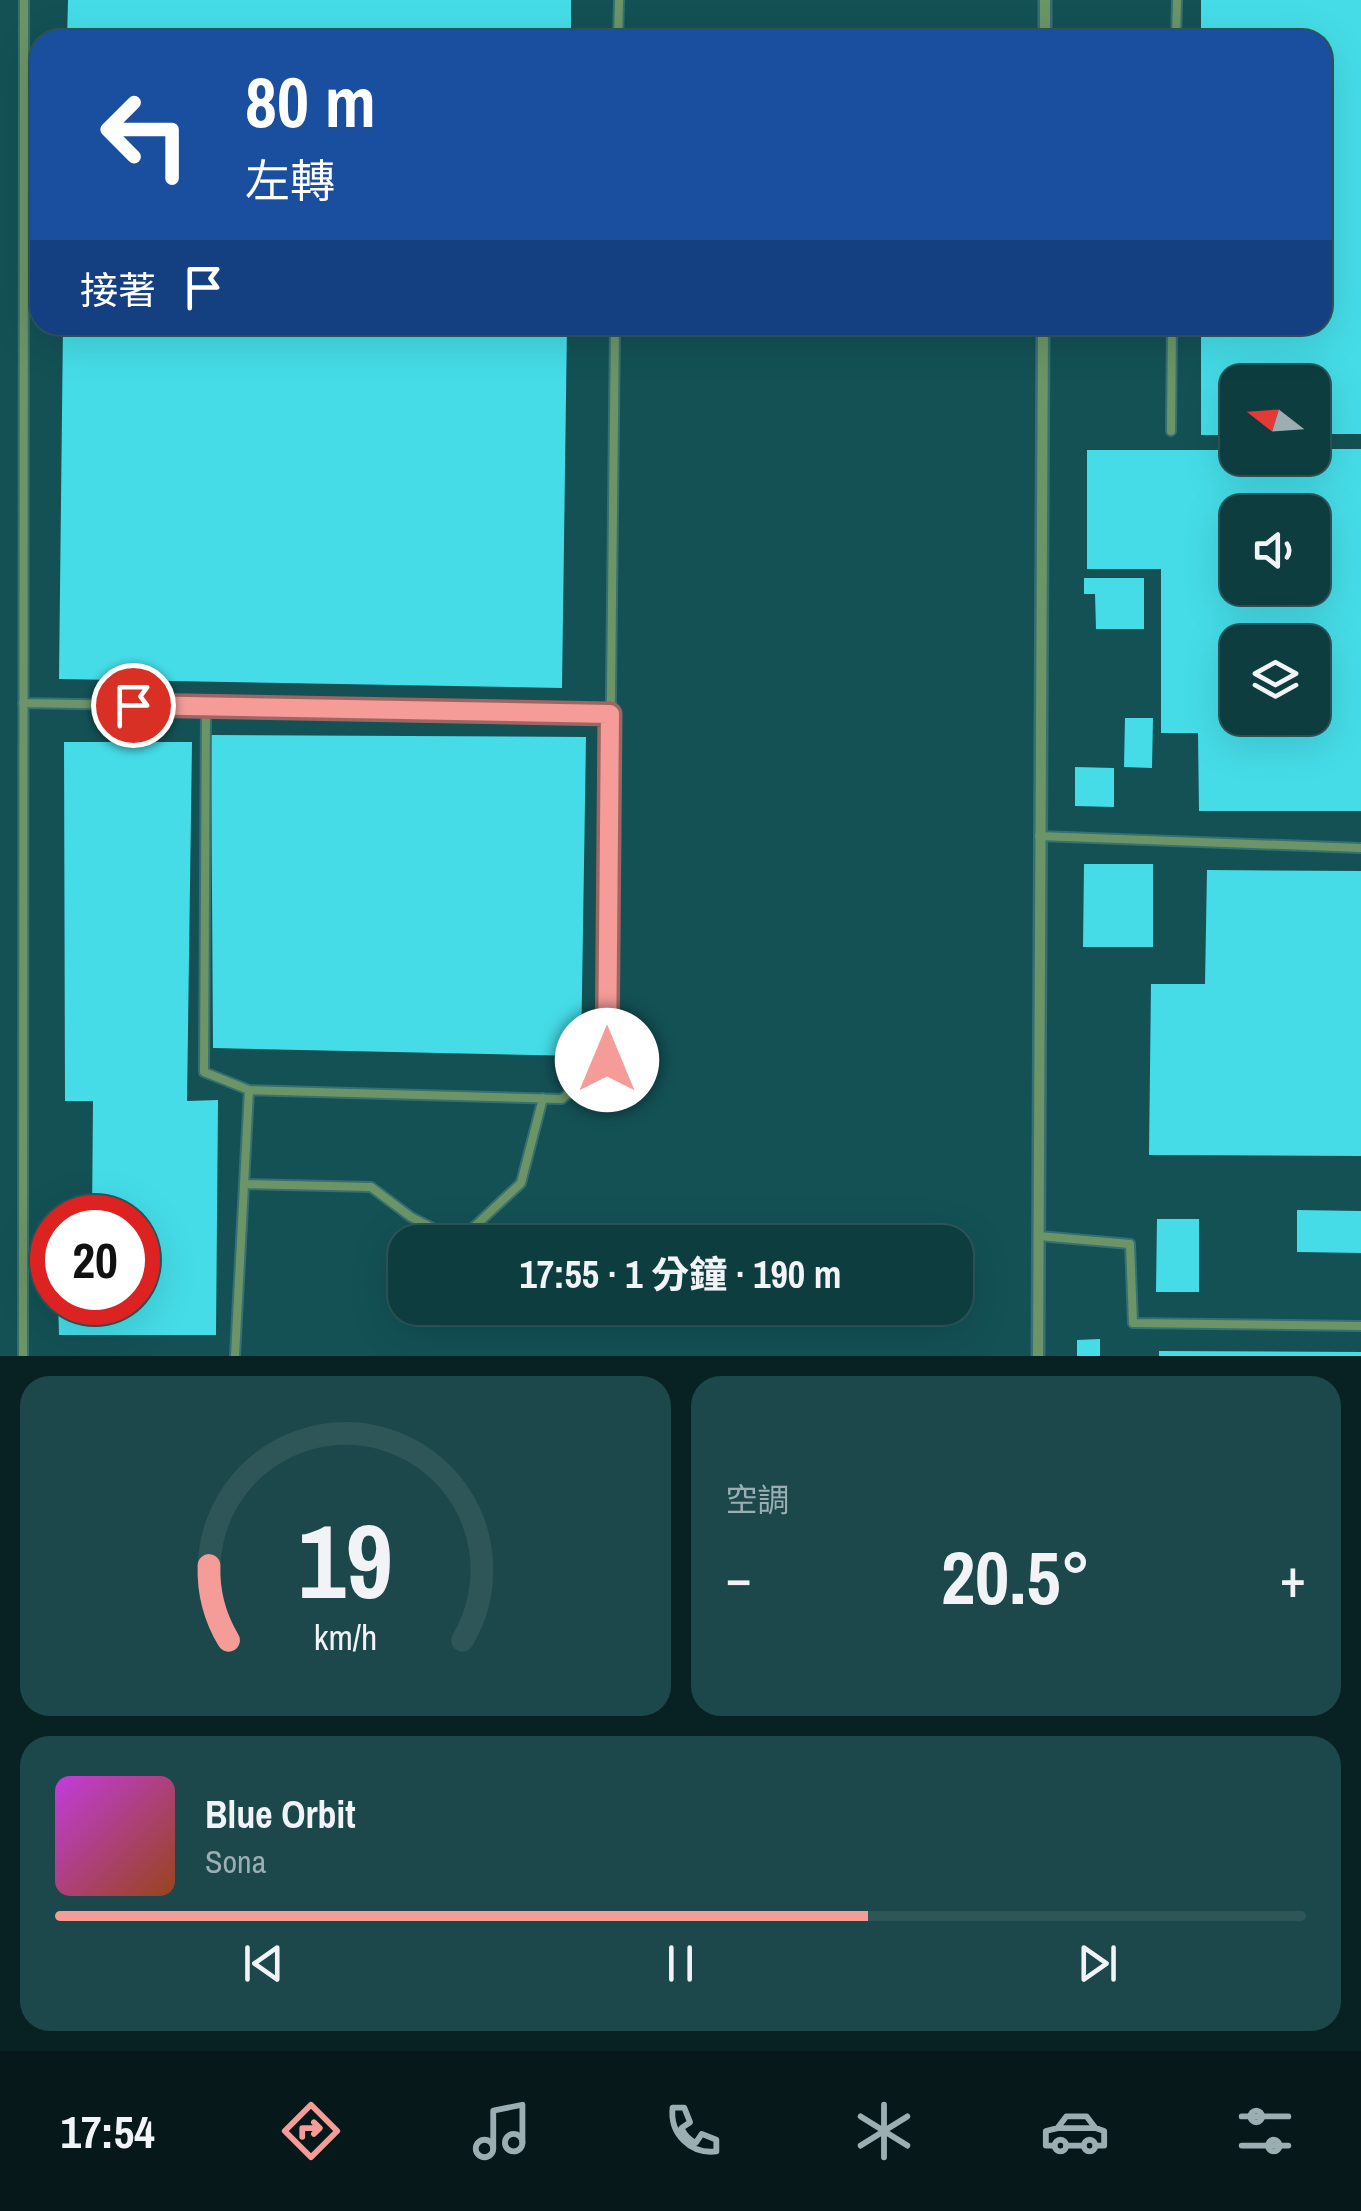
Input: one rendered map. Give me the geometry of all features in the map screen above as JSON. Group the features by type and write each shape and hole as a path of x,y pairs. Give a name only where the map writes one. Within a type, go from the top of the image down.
{"street":[{"path":"1045,0 1045,30"},
{"path":"1038,1356 1043,335"}],"lane":[{"path":"23,1356 24,0"},
{"path":"618,0 618,30"},
{"path":"1176,30 1177,0"},
{"path":"206,707 204,1072 249,1090 562,1099 607,1060 615,335"},
{"path":"1171,431 1172,335"},
{"path":"24,703 610,714"},
{"path":"1039,836 1361,848"},
{"path":"235,1356 249,1090"},
{"path":"244,1184 371,1187 411,1217 459,1241 521,1182 543,1098"},
{"path":"1039,1236 1130,1244 1132,1323 1361,1326"}],"building":[{"path":"68,0 571,0 571,30 67,30"},
{"path":"1201,0 1361,0 1361,434 1330,434 1330,365 1220,365 1220,435 1201,435 1201,335 1332,335 1332,30 1201,30"},
{"path":"63,335 567,335 562,688 59,679"},
{"path":"1330,449 1361,449 1361,811 1199,811 1198,733 1161,733 1161,569 1087,569 1087,450 1220,450 1220,475 1330,475"},
{"path":"1084,578 1144,578 1144,629 1096,629 1095,594 1084,594"},
{"path":"1125,718 1153,718 1152,768 1124,767"},
{"path":"211,735 586,737 581,1056 213,1048"},
{"path":"64,742 192,742 187,1101 218,1100 216,1335 59,1335 59,1325 160,1325 160,1195 92,1195 93,1101 65,1101"},
{"path":"1075,767 1114,768 1114,807 1075,806"},
{"path":"1084,864 1153,864 1153,947 1083,947"},
{"path":"1207,870 1361,871 1361,1156 1149,1155 1151,984 1205,984"},
{"path":"1297,1210 1361,1211 1361,1253 1297,1252"},
{"path":"1157,1219 1199,1219 1199,1292 1156,1292"},
{"path":"1100,1339 1100,1356 1077,1356 1077,1340"},
{"path":"1159,1351 1361,1352 1361,1356 1159,1356"}],"route":[{"path":"133,705 610,714 607,1060"}]}
